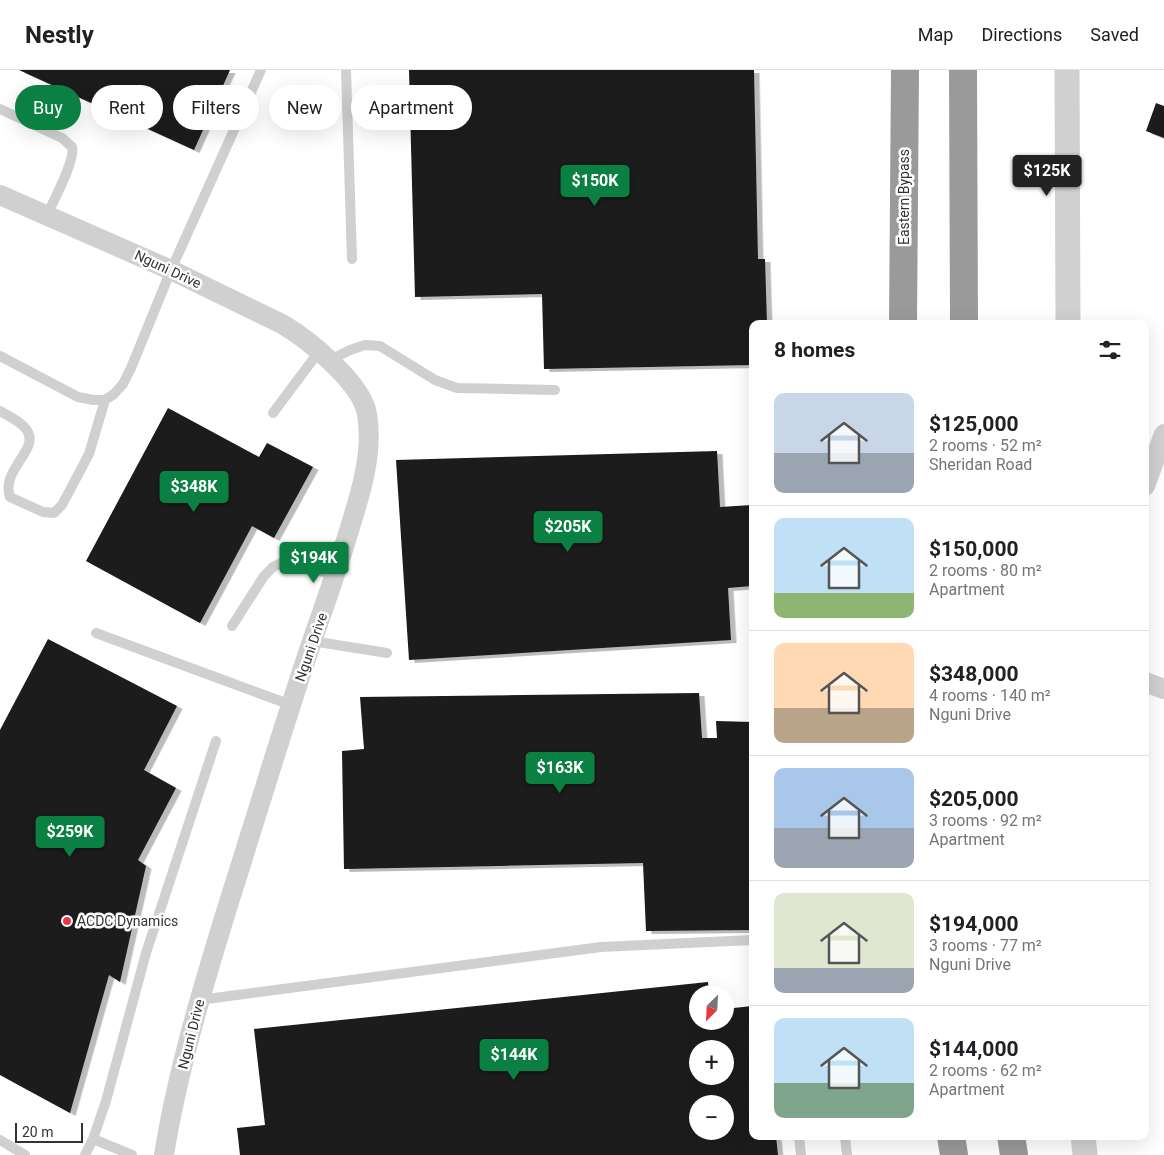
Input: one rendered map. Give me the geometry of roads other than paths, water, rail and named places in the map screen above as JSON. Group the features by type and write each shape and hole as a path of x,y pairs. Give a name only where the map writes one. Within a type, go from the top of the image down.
{"highway":[{"name":"Eastern Bypass","path":"903,320 904,70"},
{"path":"963,70 964,320"},
{"path":"952,1140 954,1155"},
{"path":"1012,1140 1014,1155"}],"street":[{"path":"1067,70 1068,320"},
{"name":"Nguni Drive","path":"0,195 171,270 300,334 325,355 356,390 367,411 369,432 368,458 358,502 336,576 291,705 199,1000 164,1155"},
{"path":"1149,475 1164,434"},
{"path":"1149,683 1164,689"},
{"path":"1084,1140 1086,1155"}],"lane":[{"path":"0,356 78,397 105,400 114,394 123,384 171,270 262,70"},
{"path":"346,70 352,259"},
{"path":"0,109 62,138 72,146 73,153 70,163 47,215"},
{"path":"273,413 325,355 365,345 380,346 435,380 457,388 555,390"},
{"path":"0,411 25,427 30,435 30,443 9,479 7,489 10,496 43,512 54,513 62,506 89,454 105,400"},
{"path":"232,626 264,576 273,567 283,562 296,562 336,576"},
{"path":"96,633 291,705"},
{"path":"312,641 387,653"},
{"path":"85,1155 93,1139 106,1101 146,953 216,741"},
{"path":"199,1000 601,947 749,940"},
{"path":"93,1139 132,1155"},
{"path":"0,1140 25,1155"},
{"path":"799,1140 801,1155"},
{"path":"845,1140 847,1155"}],"place":[{"name":"ACDC Dynamics","path":"67,921"}]}
